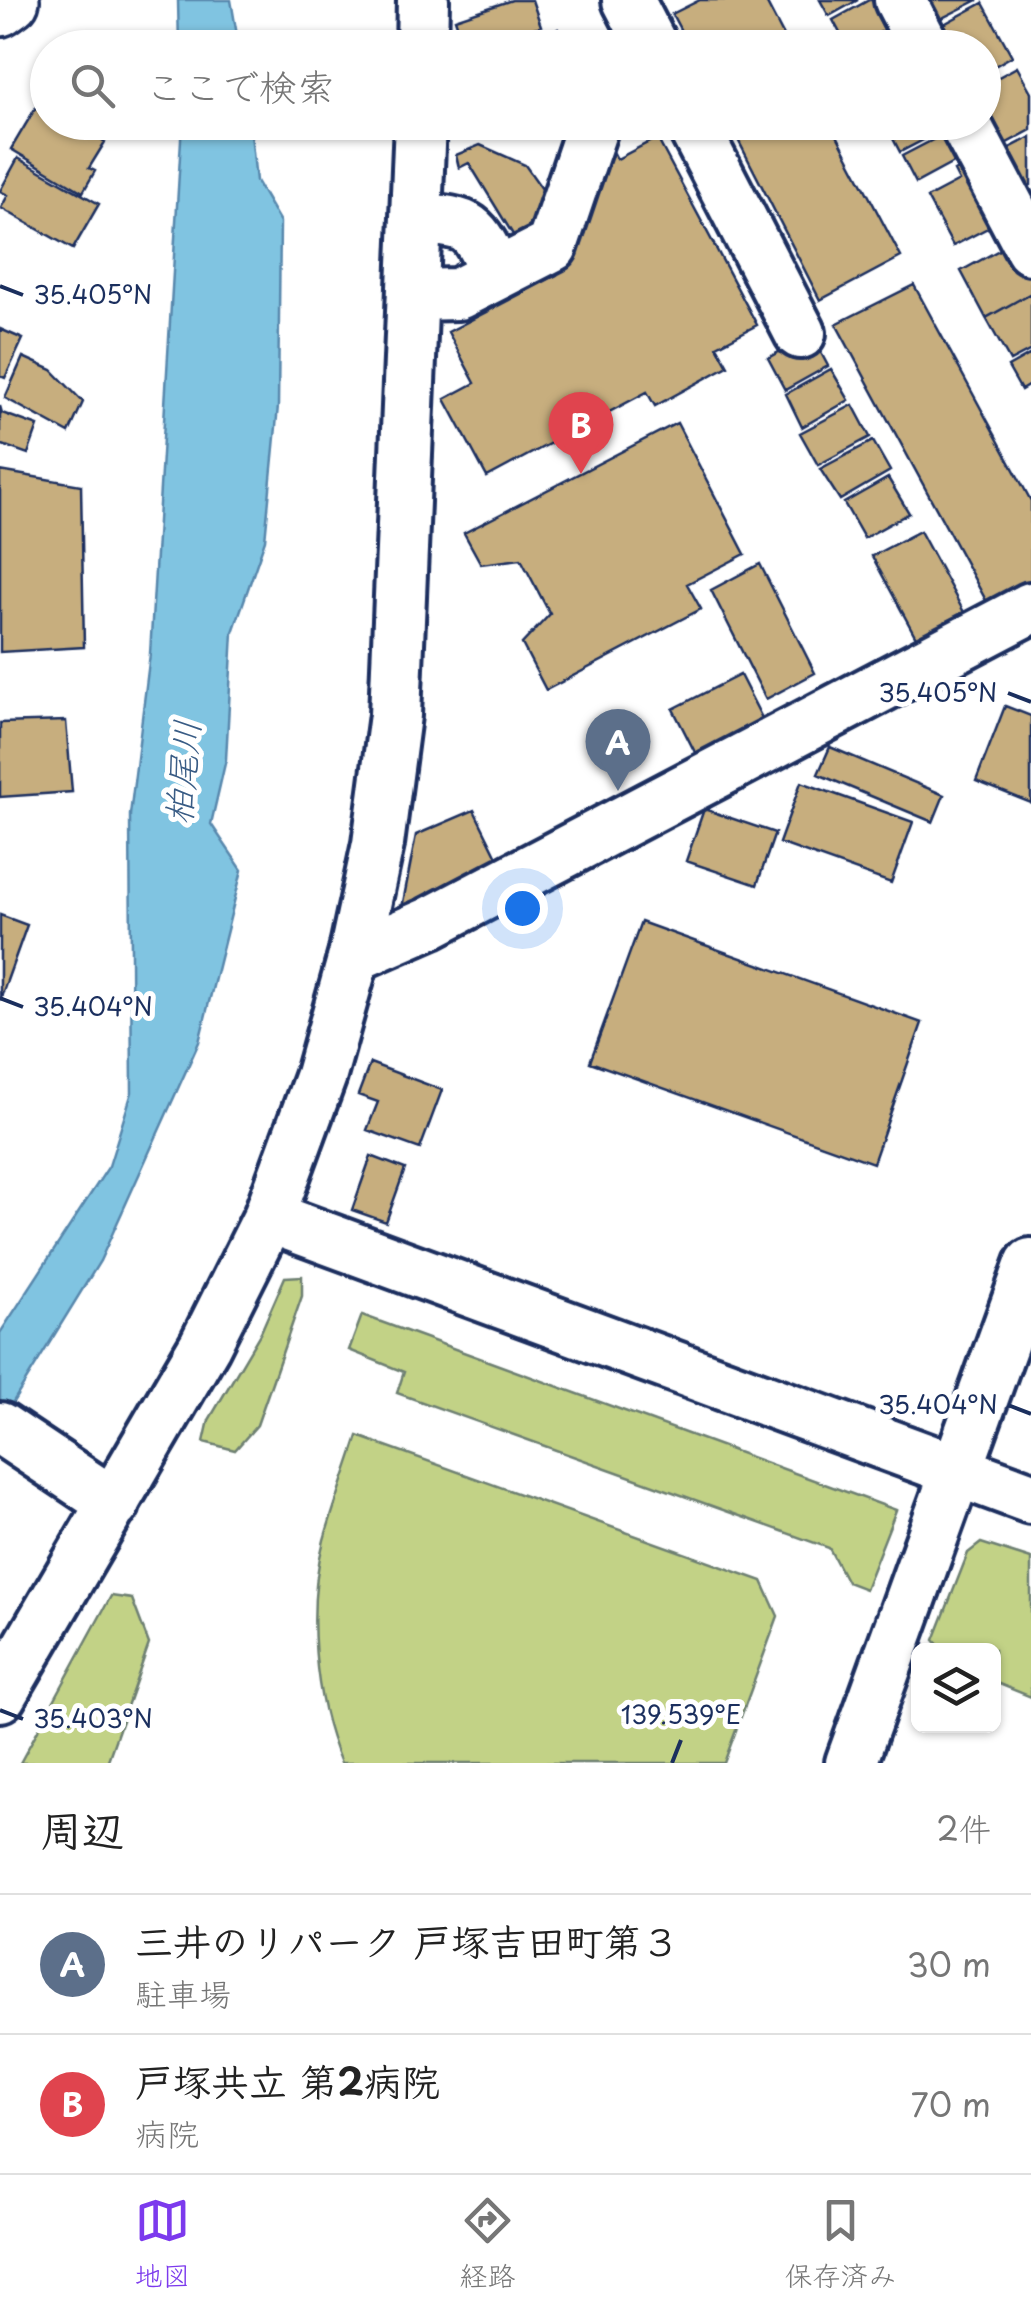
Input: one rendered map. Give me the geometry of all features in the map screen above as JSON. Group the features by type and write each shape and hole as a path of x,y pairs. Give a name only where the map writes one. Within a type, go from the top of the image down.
{"highway":[{"path":"0,8 11,0"}],"street":[{"path":"628,0 644,30"},
{"path":"900,0 916,30"},
{"path":"0,1696 205,1345 269,1218 321,1075 354,956 378,844 395,716 420,140"},
{"path":"414,295 458,294 552,246 588,140"},
{"path":"701,140 800,334"},
{"path":"973,140 1031,249"},
{"path":"418,219 460,221 479,238 496,274"},
{"path":"354,956 430,923 1031,608"},
{"path":"269,1218 1031,1498"},
{"path":"851,1763 1031,1264"},
{"path":"0,1428 114,1504"}],"green space":[{"path":"302,1276 302,1296 257,1425 235,1450 204,1442 209,1420 261,1332 285,1277"},
{"path":"362,1315 896,1510 865,1589 847,1582 829,1548 397,1393 404,1372 349,1350"},
{"path":"358,1436 762,1581 778,1616 724,1763 341,1763 319,1682 315,1595 324,1540"},
{"path":"981,1543 1031,1559 1031,1697 1001,1685 1001,1643 934,1640 968,1553"},
{"path":"111,1596 132,1599 149,1644 107,1763 20,1763"}],"water":[{"path":"178,0 231,0 236,30 179,30"},
{"name":"柏尾川","path":"181,140 252,140 256,181 280,222 278,406 265,540 233,632 226,759 211,824 242,870 199,1042 100,1261 0,1423 0,1333 109,1166 132,1092 130,815 150,654"}],"building":[{"path":"512,0 532,0 541,26 527,30 459,30 455,19"},
{"path":"700,0 765,0 781,30 680,30 672,14"},
{"path":"820,0 858,0 829,16"},
{"path":"869,0 883,0 897,24 885,30 838,30 833,20"},
{"path":"925,0 978,0 936,21"},
{"path":"983,3 998,30 933,30"},
{"path":"1001,36 1012,56 1001,62"},
{"path":"1017,67 1031,92 1031,130 1005,144 1001,137 1001,76"},
{"path":"30,117 30,140 105,142 89,168 95,171 83,192 11,149"},
{"path":"1031,137 1031,185 1016,193 996,155"},
{"path":"658,140 757,325 717,346 728,366 655,406 647,392 487,477 445,399 475,383 448,332 557,275 599,149 609,144 617,159"},
{"path":"738,140 839,140 901,257 820,300"},
{"path":"894,140 923,140 900,152"},
{"path":"933,140 957,140 966,156 916,183 902,156"},
{"path":"480,145 525,165 547,196 538,226 515,238 469,163 459,168 456,155"},
{"path":"18,158 99,204 73,249 1,208 8,195 0,191"},
{"path":"970,162 1001,221 953,246 927,198 959,181 954,171"},
{"path":"1012,243 1031,279 1031,293 986,318 961,271"},
{"path":"914,285 1031,501 1031,581 988,604 836,324"},
{"path":"1031,293 1031,350 1010,361 986,318"},
{"path":"0,329 23,339 5,378 0,376"},
{"path":"811,334 828,366 785,390 768,358"},
{"path":"1031,354 1031,384 1021,390 1008,367"},
{"path":"23,357 52,370 83,402 69,433 5,398"},
{"path":"831,369 849,400 802,427 786,394"},
{"path":"853,405 870,437 818,465 800,433"},
{"path":"0,406 2,413 38,426 28,454 0,444"},
{"path":"677,423 745,554 687,584 701,609 546,690 522,644 550,614 521,559 481,564 464,533"},
{"path":"873,441 890,471 840,500 820,469"},
{"path":"0,471 81,485 84,647 0,652"},
{"path":"888,478 909,513 864,538 844,503"},
{"path":"920,531 966,616 918,641 872,556"},
{"path":"760,564 815,673 766,699 711,590"},
{"path":"740,675 767,728 700,762 673,709"},
{"path":"1005,706 1031,716 1031,803 976,781"},
{"path":"66,721 72,792 0,797 0,723"},
{"path":"830,747 944,795 933,822 818,774"},
{"path":"801,782 913,822 891,883 779,843"},
{"path":"704,809 775,833 757,885 686,861"},
{"path":"474,810 502,867 401,913 416,835"},
{"path":"0,915 27,925 0,1000"},
{"path":"641,922 922,1023 873,1163 590,1062"},
{"path":"370,1063 442,1090 420,1149 367,1130 378,1102 358,1095"},
{"path":"371,1156 405,1169 386,1222 352,1210"}],"place":[{"name":"戸塚共立 第2病院","path":"581,474"},
{"name":"三井のリパーク 戸塚吉田町第３","path":"618,791"}]}
